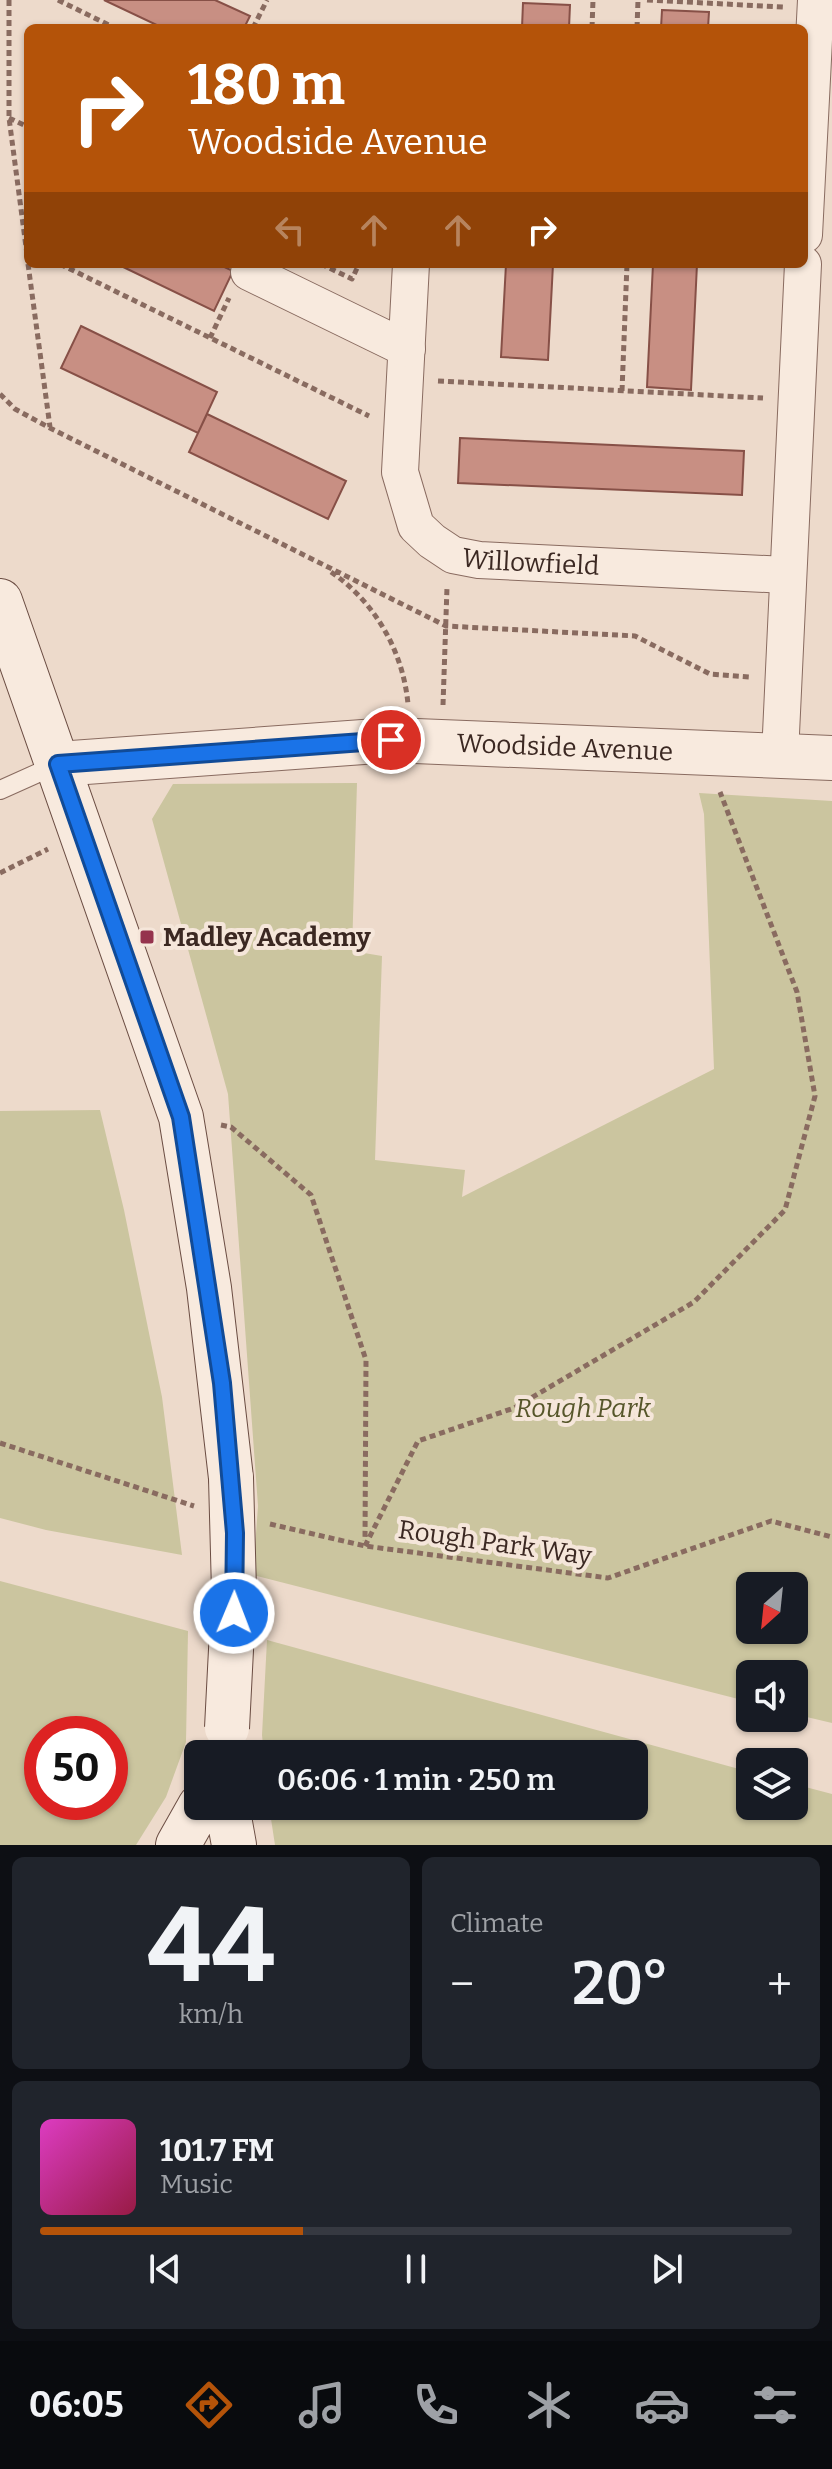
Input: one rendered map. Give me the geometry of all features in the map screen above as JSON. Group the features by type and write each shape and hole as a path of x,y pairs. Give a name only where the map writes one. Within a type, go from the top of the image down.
{"main road":[{"path":"0,601 181,1117 213,1319 231,1478 234,1591 224,1740"},
{"name":"Woodside Avenue","path":"58,764 375,741 832,758"},
{"path":"178,1845 192,1820"},
{"path":"230,1820 234,1845"}],"street":[{"path":"808,158 816,4"},
{"path":"808,248 832,250"},
{"name":"Willowfield","path":"411,268 400,472 416,526 448,552 479,560 786,575"},
{"path":"780,755 786,575 803,268"},
{"path":"249,272 406,364"}],"lane":[{"path":"0,790 58,764"}],"path":[{"path":"9,0 9,118 24,226"},
{"path":"58,0 107,24"},
{"path":"255,24 267,0"},
{"path":"592,24 593,0"},
{"path":"637,24 638,0"},
{"path":"647,0 816,4"},
{"path":"9,118 24,125"},
{"path":"29,268 50,428"},
{"path":"68,268 402,432"},
{"path":"329,268 352,279 357,268"},
{"path":"622,391 627,268"},
{"path":"406,364 622,391 796,400"},
{"path":"0,394 15,409 50,428 446,626 635,636 710,674 782,680"},
{"path":"426,741 446,626 448,552"},
{"path":"314,560 345,581 383,626 426,741"},
{"path":"365,1546 418,1441 514,1408 694,1302 785,1210 815,1096 797,992 704,751"},
{"path":"0,873 82,833"},
{"path":"181,1117 231,1127 311,1195 366,1360 365,1546"},
{"path":"0,1443 190,1505"},
{"name":"Rough Park Way","path":"333,1539 365,1546 608,1578 771,1521 832,1537"}],"green space":[{"name":"Rough Park","path":"357,783 352,951 382,956 375,1160 465,1170 462,1197 714,1069 704,814 699,793 832,801 832,1723 808,1717 808,1660 736,1660 736,1698 253,1575 258,1506 228,1094 152,819 173,784"},
{"path":"100,1110 162,1397 182,1555 46,1530 0,1518 0,1111"},
{"path":"0,1581 188,1631 186,1740 166,1797 136,1845 0,1845"},
{"path":"267,1640 633,1740 263,1740"},
{"path":"648,1744 736,1768 736,1820 808,1820 808,1788 832,1794 832,1845 275,1845 271,1820 648,1820"}],"building":[{"path":"104,0 215,0 250,16 246,24 155,24"},
{"path":"523,3 570,5 569,24 522,24"},
{"path":"662,10 709,12 708,24 661,24"},
{"path":"125,268 227,268 233,271 214,311"},
{"path":"506,268 553,268 548,360 501,357"},
{"path":"653,268 697,268 691,390 647,387"},
{"path":"81,326 217,392 198,433 61,368"},
{"path":"207,414 346,481 328,519 189,452"},
{"path":"460,438 744,451 742,495 458,483"}],"place":[{"name":"Madley Academy","path":"147,937"}],"route":[{"path":"234,1613 235,1533 222,1383 181,1117 58,764 391,740"}]}
